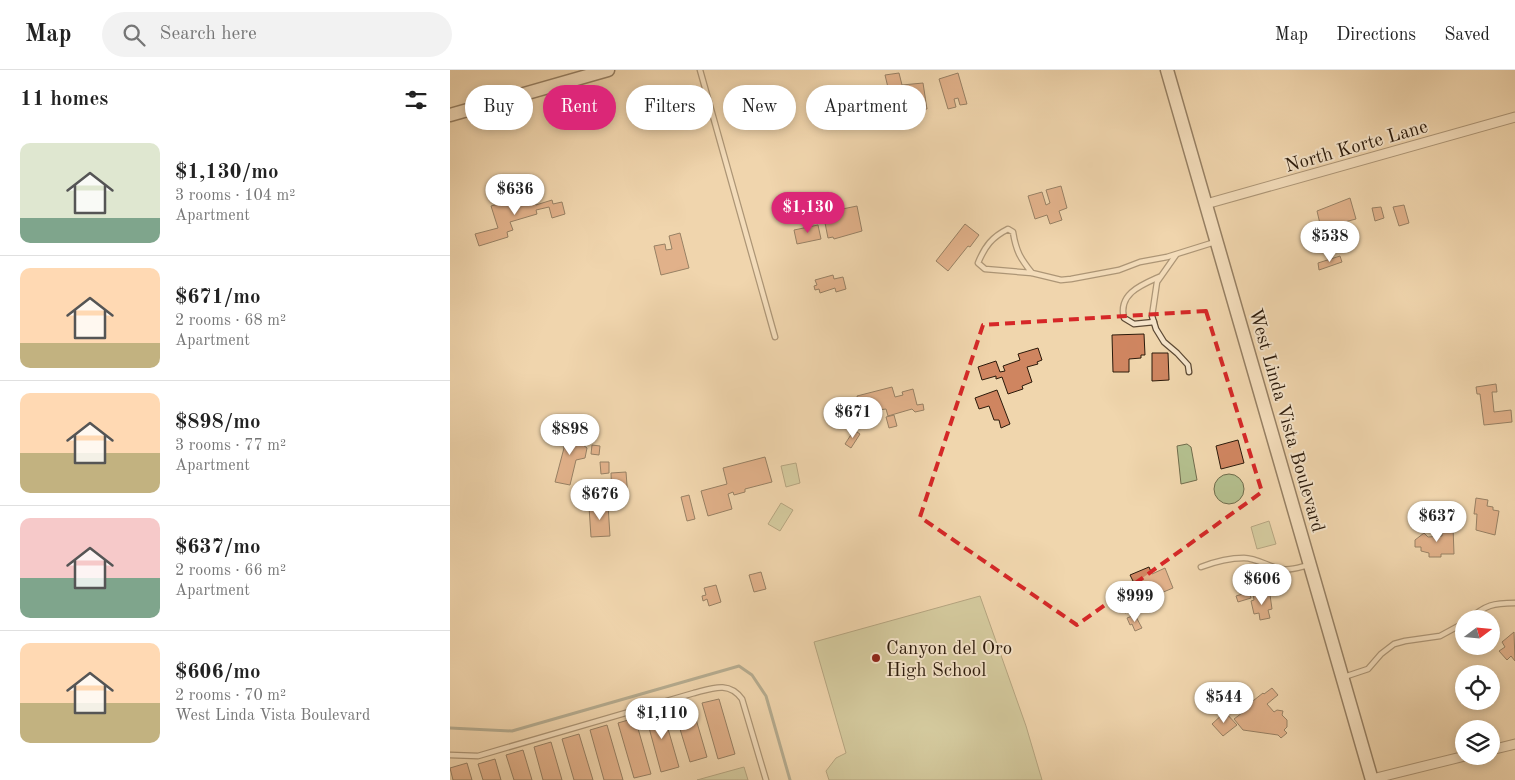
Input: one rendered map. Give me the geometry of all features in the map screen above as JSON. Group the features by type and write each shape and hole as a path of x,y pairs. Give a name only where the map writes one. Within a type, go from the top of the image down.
{"street":[{"path":"450,115 608,70"},
{"name":"West Linda Vista Boulevard","path":"1167,70 1372,780"},
{"name":"North Korte Lane","path":"1206,204 1515,117"},
{"path":"1500,748 1515,744"},
{"path":"1372,780 1455,759"}],"lane":[{"path":"700,70 775,337"},
{"path":"1032,273 1020,259 1013,232 1008,228 995,235 984,248 978,263 985,269 1032,273 1061,280 1119,270 1217,241"},
{"path":"1177,254 1157,282 1152,316 1156,329 1164,342 1188,365 1189,372"},
{"path":"1154,322 1134,324 1124,318 1122,310 1124,300 1132,293 1161,276"},
{"path":"1201,566 1214,562 1244,558 1281,569 1292,569 1310,564"},
{"path":"1480,610 1492,604 1515,603"},
{"path":"1342,677 1368,669 1381,654 1394,644 1404,640 1440,636 1455,628"},
{"path":"450,755 478,756 694,693 722,687 737,692 742,699 766,780"}],"highlighted area":[{"path":"1206,311 1262,492 1077,625 920,517 983,325"}],"green space":[{"path":"1187,444 1191,447 1197,480 1181,484 1177,446"},
{"path":"796,463 800,483 786,487 781,466"},
{"path":"1229,474 1239,479 1244,489 1239,499 1229,504 1219,499 1214,489 1219,479"},
{"path":"781,503 793,510 780,531 768,524"},
{"path":"1269,521 1276,544 1257,549 1251,527"},
{"path":"980,596 1026,726 1042,780 829,780 826,771 836,758 846,753 814,642"},
{"path":"744,767 748,780 697,780"}],"building":[{"path":"899,73 902,85 887,85 885,75"},
{"path":"958,73 967,104 960,105 958,98 954,99 956,107 948,109 939,79"},
{"path":"923,83 923,85 902,85"},
{"path":"1061,186 1067,208 1059,211 1062,220 1050,224 1047,215 1035,219 1028,196 1042,192 1046,205 1050,203 1046,190"},
{"path":"533,195 536,205 552,200 553,204 562,202 565,214 552,218 549,207 536,210 537,214 510,222 513,230 507,232 508,237 479,246 475,234 498,228 491,206 509,201 508,199 516,196 516,199"},
{"path":"1350,198 1356,219 1321,228 1317,211"},
{"path":"1404,205 1409,223 1399,226 1393,207"},
{"path":"857,206 862,231 834,239 833,237 828,238 823,213"},
{"path":"1381,207 1384,218 1375,221 1372,208"},
{"path":"965,224 979,235 948,271 936,261"},
{"path":"818,225 821,239 797,244 794,230"},
{"path":"680,233 689,268 661,275 654,246 665,244 666,250 672,249 669,236"},
{"path":"1340,256 1342,262 1319,270 1318,263"},
{"path":"833,275 834,279 843,277 846,289 836,292 835,288 820,293 819,289 815,290 814,286 817,285 815,280"},
{"path":"1144,334 1145,355 1141,355 1141,358 1129,359 1129,372 1113,372 1112,335"},
{"path":"1038,348 1042,360 1037,362 1038,364 1027,367 1032,382 1022,386 1023,389 1008,394 1002,377 996,379 996,376 982,380 978,367 996,361 1000,372 1005,371 1003,366 1020,360 1018,354"},
{"path":"1152,353 1168,353 1169,380 1152,381"},
{"path":"1496,384 1497,392 1492,392 1494,412 1511,410 1512,422 1484,425 1480,394 1477,394 1476,387"},
{"path":"892,387 895,397 903,395 902,392 913,389 917,405 923,404 924,410 915,412 912,409 888,416 886,409 879,410 878,404 860,409 857,396"},
{"path":"997,390 1010,424 1001,428 999,420 994,420 989,406 979,409 975,398"},
{"path":"894,415 897,426 889,428 886,417"},
{"path":"574,428 578,441 587,448 585,458 576,460 570,485 555,482 564,448 559,432"},
{"path":"854,430 860,434 851,448 845,444"},
{"path":"1238,440 1244,463 1221,469 1216,446"},
{"path":"592,445 600,446 599,455 591,454"},
{"path":"765,457 772,482 745,489 745,492 734,495 733,492 728,494 732,509 708,516 701,491 727,484 723,468"},
{"path":"600,462 609,462 609,473 601,474"},
{"path":"626,472 628,498 612,499 611,473"},
{"path":"689,495 695,519 687,521 681,497"},
{"path":"1476,498 1488,500 1487,506 1499,511 1495,535 1476,530 1477,514 1474,514"},
{"path":"608,505 610,536 591,537 589,507"},
{"path":"1442,527 1453,527 1454,554 1441,554 1441,557 1429,557 1429,553 1421,551 1421,547 1415,547 1415,540 1424,533 1428,537 1442,536"},
{"path":"1149,567 1152,574 1165,568 1173,588 1161,593 1161,596 1153,600 1151,596 1139,601 1141,607 1125,613 1119,598 1123,596 1121,591 1135,585 1130,575"},
{"path":"761,572 766,589 754,592 749,575"},
{"path":"716,585 721,602 709,606 707,599 703,601 702,596 706,595 704,588"},
{"path":"1249,592 1251,598 1238,602 1236,596"},
{"path":"1260,592 1261,597 1270,595 1272,609 1268,610 1270,618 1260,620 1259,613 1254,614 1251,601 1254,600 1253,594"},
{"path":"1135,615 1142,628 1135,631 1127,618"},
{"path":"1514,632 1515,661 1511,656 1507,660 1500,652 1505,647 1502,642"},
{"path":"1272,688 1278,695 1267,704 1274,712 1277,710 1283,711 1282,715 1287,720 1287,727 1284,730 1287,733 1281,738 1278,735 1243,730 1234,719 1246,710 1244,708"},
{"path":"719,699 735,754 718,759 702,703"},
{"path":"691,702 707,757 690,762 673,706"},
{"path":"662,708 679,767 661,772 645,713"},
{"path":"1225,712 1237,725 1223,736 1212,724"},
{"path":"635,718 651,774 634,778 618,723"},
{"path":"607,725 623,780 604,780 590,730"},
{"path":"579,734 593,780 574,780 562,739"},
{"path":"551,742 562,780 543,780 534,747"},
{"path":"523,750 532,780 514,780 506,755"},
{"path":"495,759 501,780 483,780 478,764"},
{"path":"467,763 472,780 453,780 450,768"}],"waterway":[{"path":"450,728 512,731 739,666 752,675 766,696 790,780"}],"place":[{"name":"Canyon del Oro High School","path":"876,658"}]}
